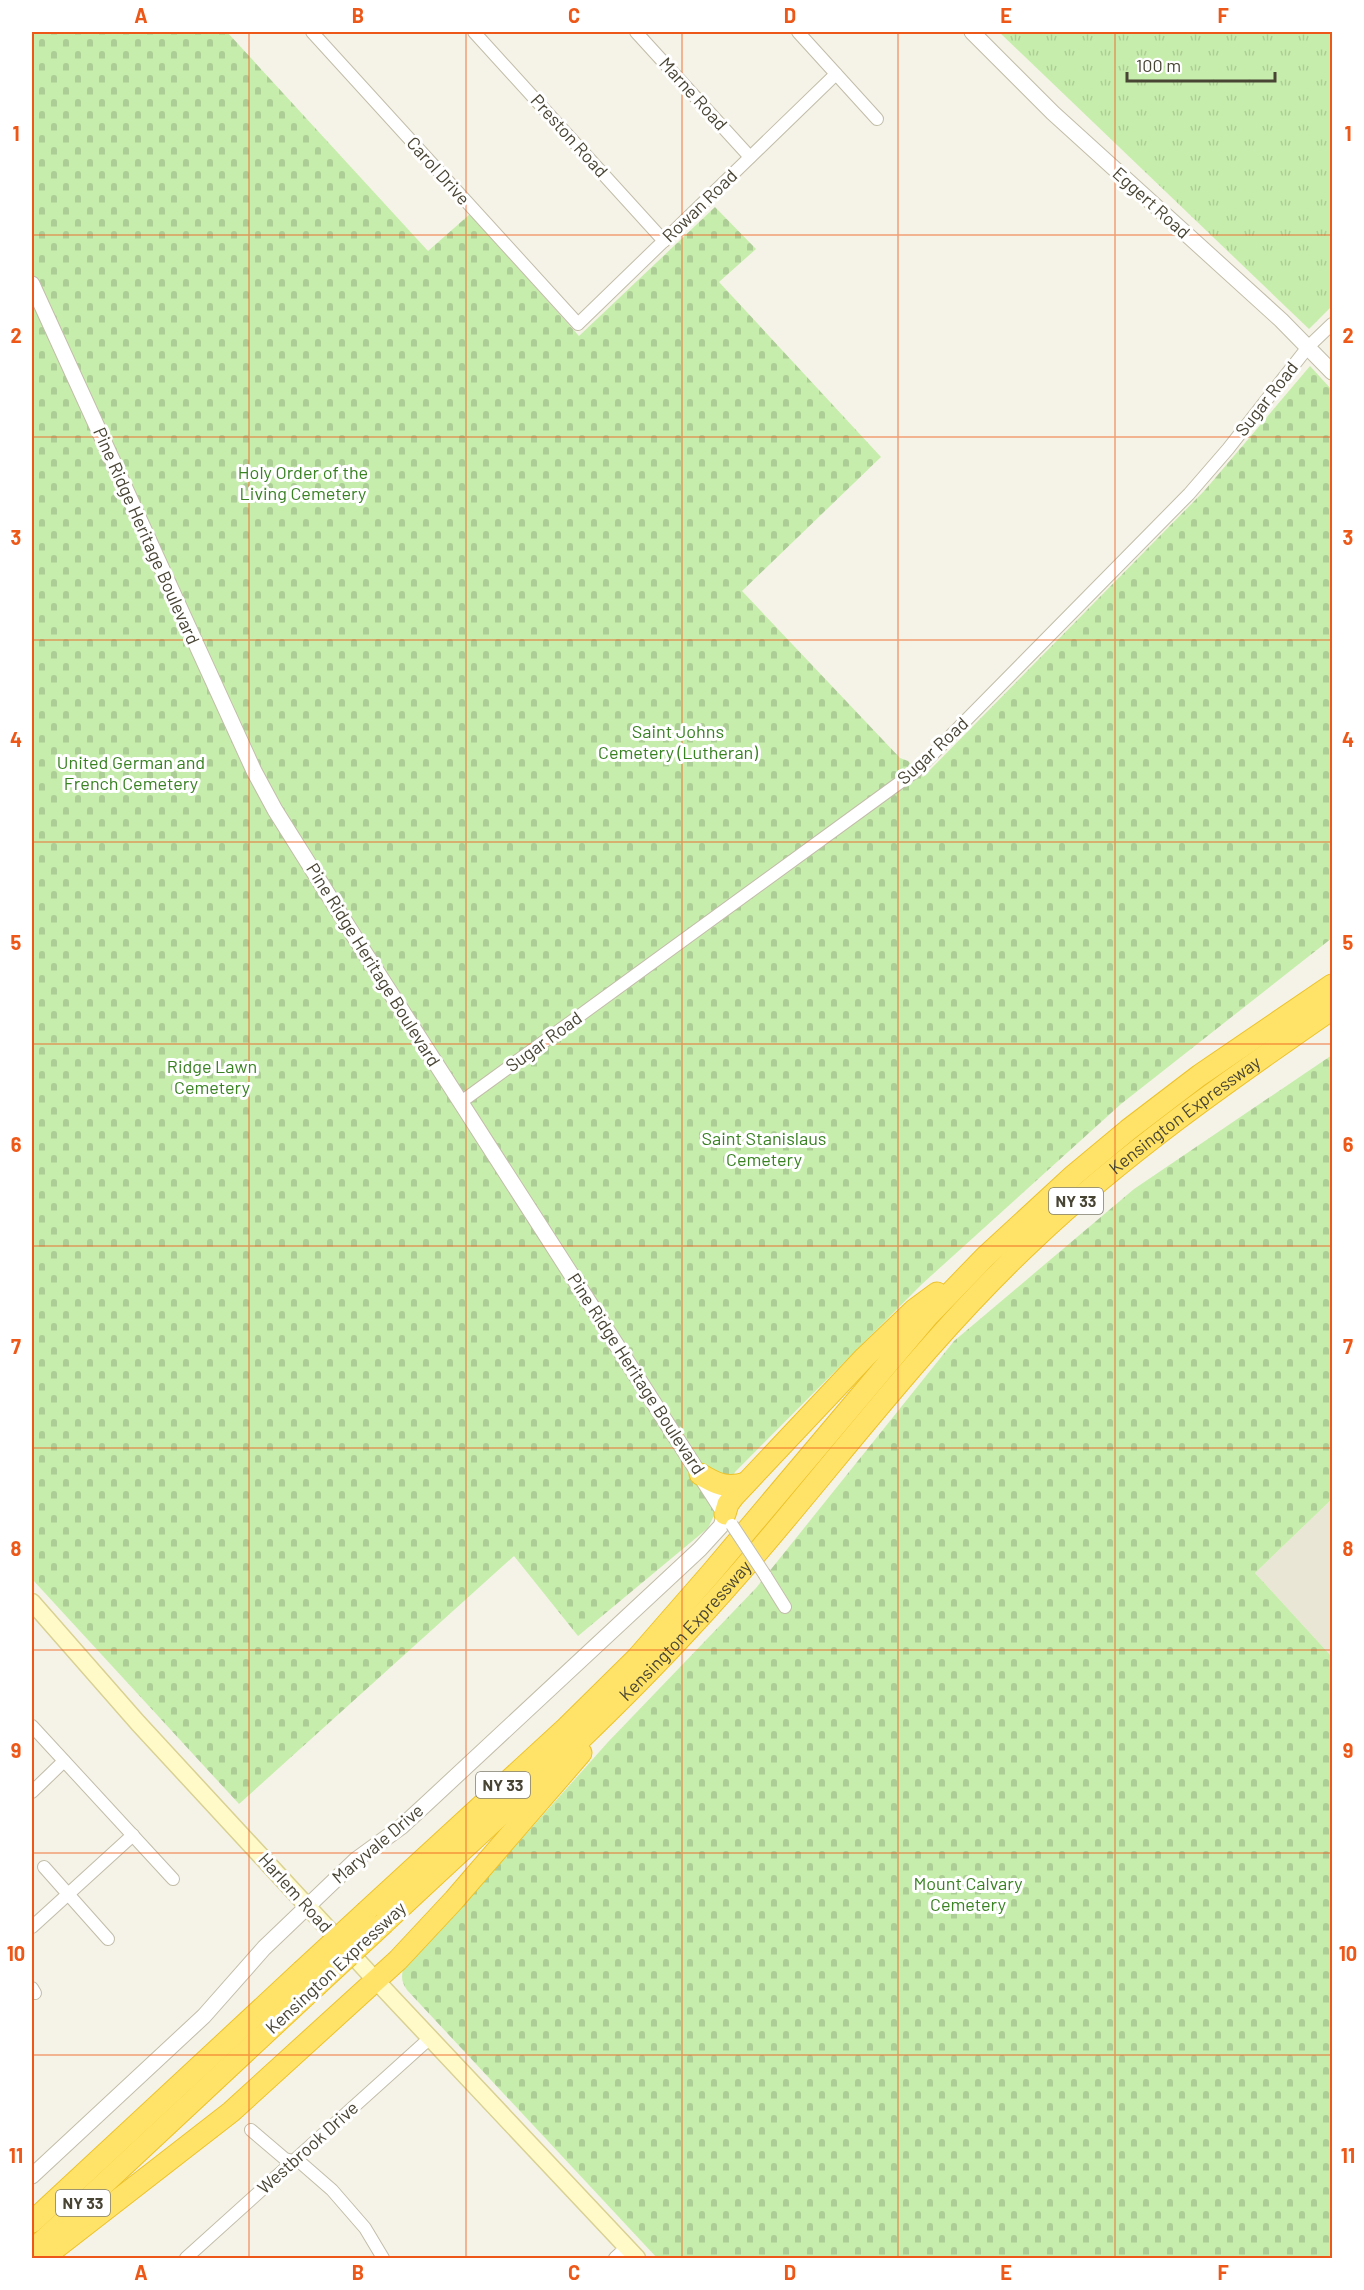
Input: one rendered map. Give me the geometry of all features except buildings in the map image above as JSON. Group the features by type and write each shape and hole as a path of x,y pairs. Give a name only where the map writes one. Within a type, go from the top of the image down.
{"highway":[{"name":"Kensington Expressway","path":"376,1917 637,1658 927,1317 985,1257 1074,1175 1128,1130 1200,1075 1332,985"},
{"name":"Kensington Expressway","path":"32,2222 621,1700 694,1625 934,1343 1032,1240 1123,1160 1167,1125 1332,1010"},
{"path":"729,1520 728,1504 865,1357 914,1310 985,1257"},
{"path":"700,1474 723,1486 746,1483"},
{"path":"44,2259 216,2124 376,1980 446,1909 571,1767 621,1700"},
{"name":"Kensington Expressway","path":"32,2251 309,1978"}],"main road":[{"name":"Harlem Road","path":"32,1602 138,1723 430,2038 626,2255"}],"street":[{"name":"Carol Drive","path":"312,32 565,310"},
{"name":"Preston Road","path":"474,32 664,241"},
{"name":"Marne Road","path":"636,32 750,158"},
{"path":"798,32 877,119"},
{"name":"Eggert Road","path":"972,32 1046,106 1308,347 1332,372"},
{"name":"Rowan Road","path":"565,310 578,324 836,74"},
{"name":"Pine Ridge Heritage Boulevard","path":"32,284 254,771 275,810 785,1607"},
{"name":"Sugar Road","path":"461,1102 917,770 1189,494 1228,449 1308,347 1332,324"},
{"name":"Maryvale Drive","path":"32,2176 204,2016 264,1948 357,1858 420,1811 729,1520"},
{"path":"32,1726 173,1879"},
{"path":"32,1792 64,1761"},
{"path":"32,1927 133,1835"},
{"path":"44,1867 108,1939"},
{"name":"Westbrook Drive","path":"186,2259 430,2038"},
{"path":"251,2130 285,2158 301,2163 349,2208 365,2228 383,2259"}],"shaded area":[{"path":"1332,1499 1332,1657 1255,1573"}],"green space":[{"path":"32,32 227,32 428,251 470,214 579,336 715,207 756,249 719,282 881,457 742,591 900,758 908,761 923,777 1205,490 1310,366 1332,390 1332,938 1121,1104 922,1284 735,1472 708,1528 578,1636 514,1556 239,1804 32,1579"},
{"path":"999,32 1332,32 1332,306 1309,329"},
{"name":"Mount Calvary Cemetery","path":"1332,1055 1332,1499 1255,1573 1332,1657 1332,2258 657,2258 407,1990 402,1980 403,1969 608,1742 756,1588 954,1341 1134,1189"}],"park label":[{"name":"Holy Order of the Living Cemetery","path":"303,483"},
{"name":"Saint Johns Cemetery (Lutheran)","path":"678,742"},
{"name":"United German and French Cemetery","path":"131,774"},
{"name":"Ridge Lawn Cemetery","path":"212,1077"},
{"name":"Saint Stanislaus Cemetery","path":"764,1149"}]}
